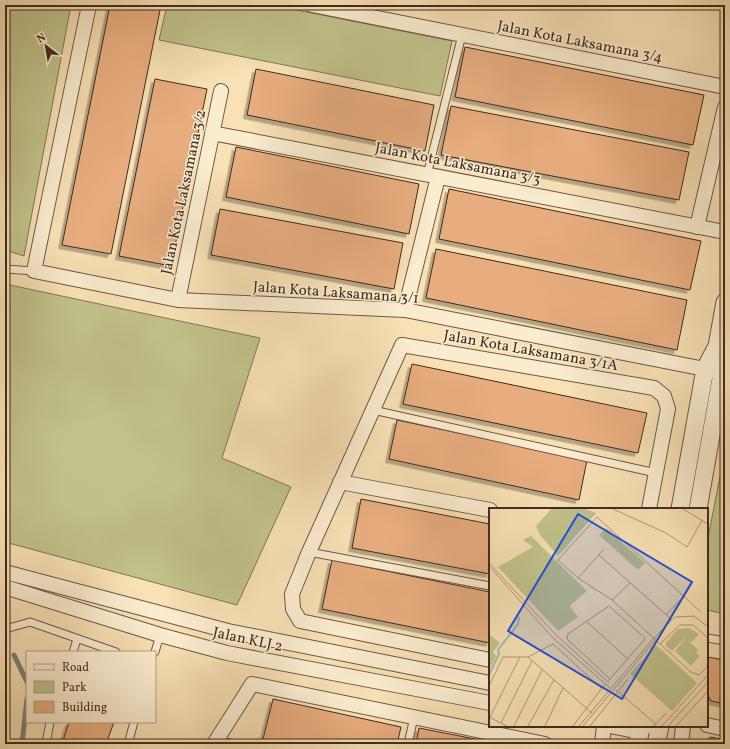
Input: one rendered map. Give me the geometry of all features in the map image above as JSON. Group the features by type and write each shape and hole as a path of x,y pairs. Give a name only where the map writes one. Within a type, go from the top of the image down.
{"street":[{"path":"34,271 89,5"},
{"name":"Jalan Kota Laksamana 3/4","path":"312,5 725,87"},
{"name":"Jalan Kota Laksamana 3/2","path":"178,300 221,91"},
{"path":"697,227 725,107"},
{"name":"Jalan Kota Laksamana 3/3","path":"212,133 725,232"},
{"path":"405,310 433,176"},
{"name":"Jalan Kota Laksamana 3/1","path":"34,271 178,300 405,310 723,373"},
{"path":"680,508 704,369 717,346 725,302"},
{"name":"Jalan Kota Laksamana 3/1A","path":"373,410 402,345 654,388 664,396 668,409 656,473"},
{"path":"698,508 723,373 717,346"},
{"path":"373,410 309,552 292,594 293,609 300,621 489,660"},
{"path":"649,508 656,473"},
{"path":"340,482 489,510"},
{"name":"Jalan KLJ 2","path":"5,572 228,631 489,683"},
{"name":"Jalan KLJ 2","path":"5,587 160,635 227,653 489,703"},
{"path":"215,742 252,684 545,744"},
{"path":"708,725 725,729"},
{"path":"602,744 604,727"},
{"path":"617,727 644,731 652,744"},
{"path":"656,744 660,727"},
{"path":"681,744 683,727"}],"lane":[{"path":"433,176 462,35"},
{"path":"5,269 34,271"},
{"path":"373,410 656,473"},
{"path":"309,552 489,586"},
{"path":"5,629 30,622 113,651"},
{"path":"155,651 160,635"},
{"path":"708,638 725,641"},
{"path":"73,651 77,639"},
{"path":"408,744 414,717"},
{"path":"46,744 50,723"},
{"path":"128,744 134,723"},
{"path":"215,742 234,744"}],"green space":[{"path":"5,5 71,5 24,256 5,250"},
{"path":"167,5 272,5 452,41 440,96 159,40"},
{"path":"5,284 260,338 222,458 291,487 237,605 5,542"},
{"path":"725,451 725,614 708,610 708,538"}],"building":[{"path":"110,5 161,5 111,254 62,245"},
{"path":"465,47 704,95 693,145 455,97"},
{"path":"256,69 434,105 425,151 247,115"},
{"path":"155,79 207,89 171,266 119,256"},
{"path":"451,106 689,152 679,200 441,155"},
{"path":"236,147 419,184 409,234 226,197"},
{"path":"449,189 701,241 690,290 439,239"},
{"path":"220,209 403,243 394,289 211,255"},
{"path":"436,249 687,300 677,350 426,298"},
{"path":"412,364 647,413 638,453 403,404"},
{"path":"397,420 587,460 579,500 389,459"},
{"path":"361,499 489,524 489,574 352,548"},
{"path":"332,560 489,592 489,643 322,609"},
{"path":"708,657 725,660 725,704 711,701 708,696"},
{"path":"273,699 401,727 397,744 262,743"},
{"path":"69,723 114,723 106,744 62,744"},
{"path":"419,728 500,744 416,744"},
{"path":"711,737 725,740 725,744 701,744"}],"waterway":[{"path":"14,655 26,680"},
{"path":"22,744 26,708"}]}
